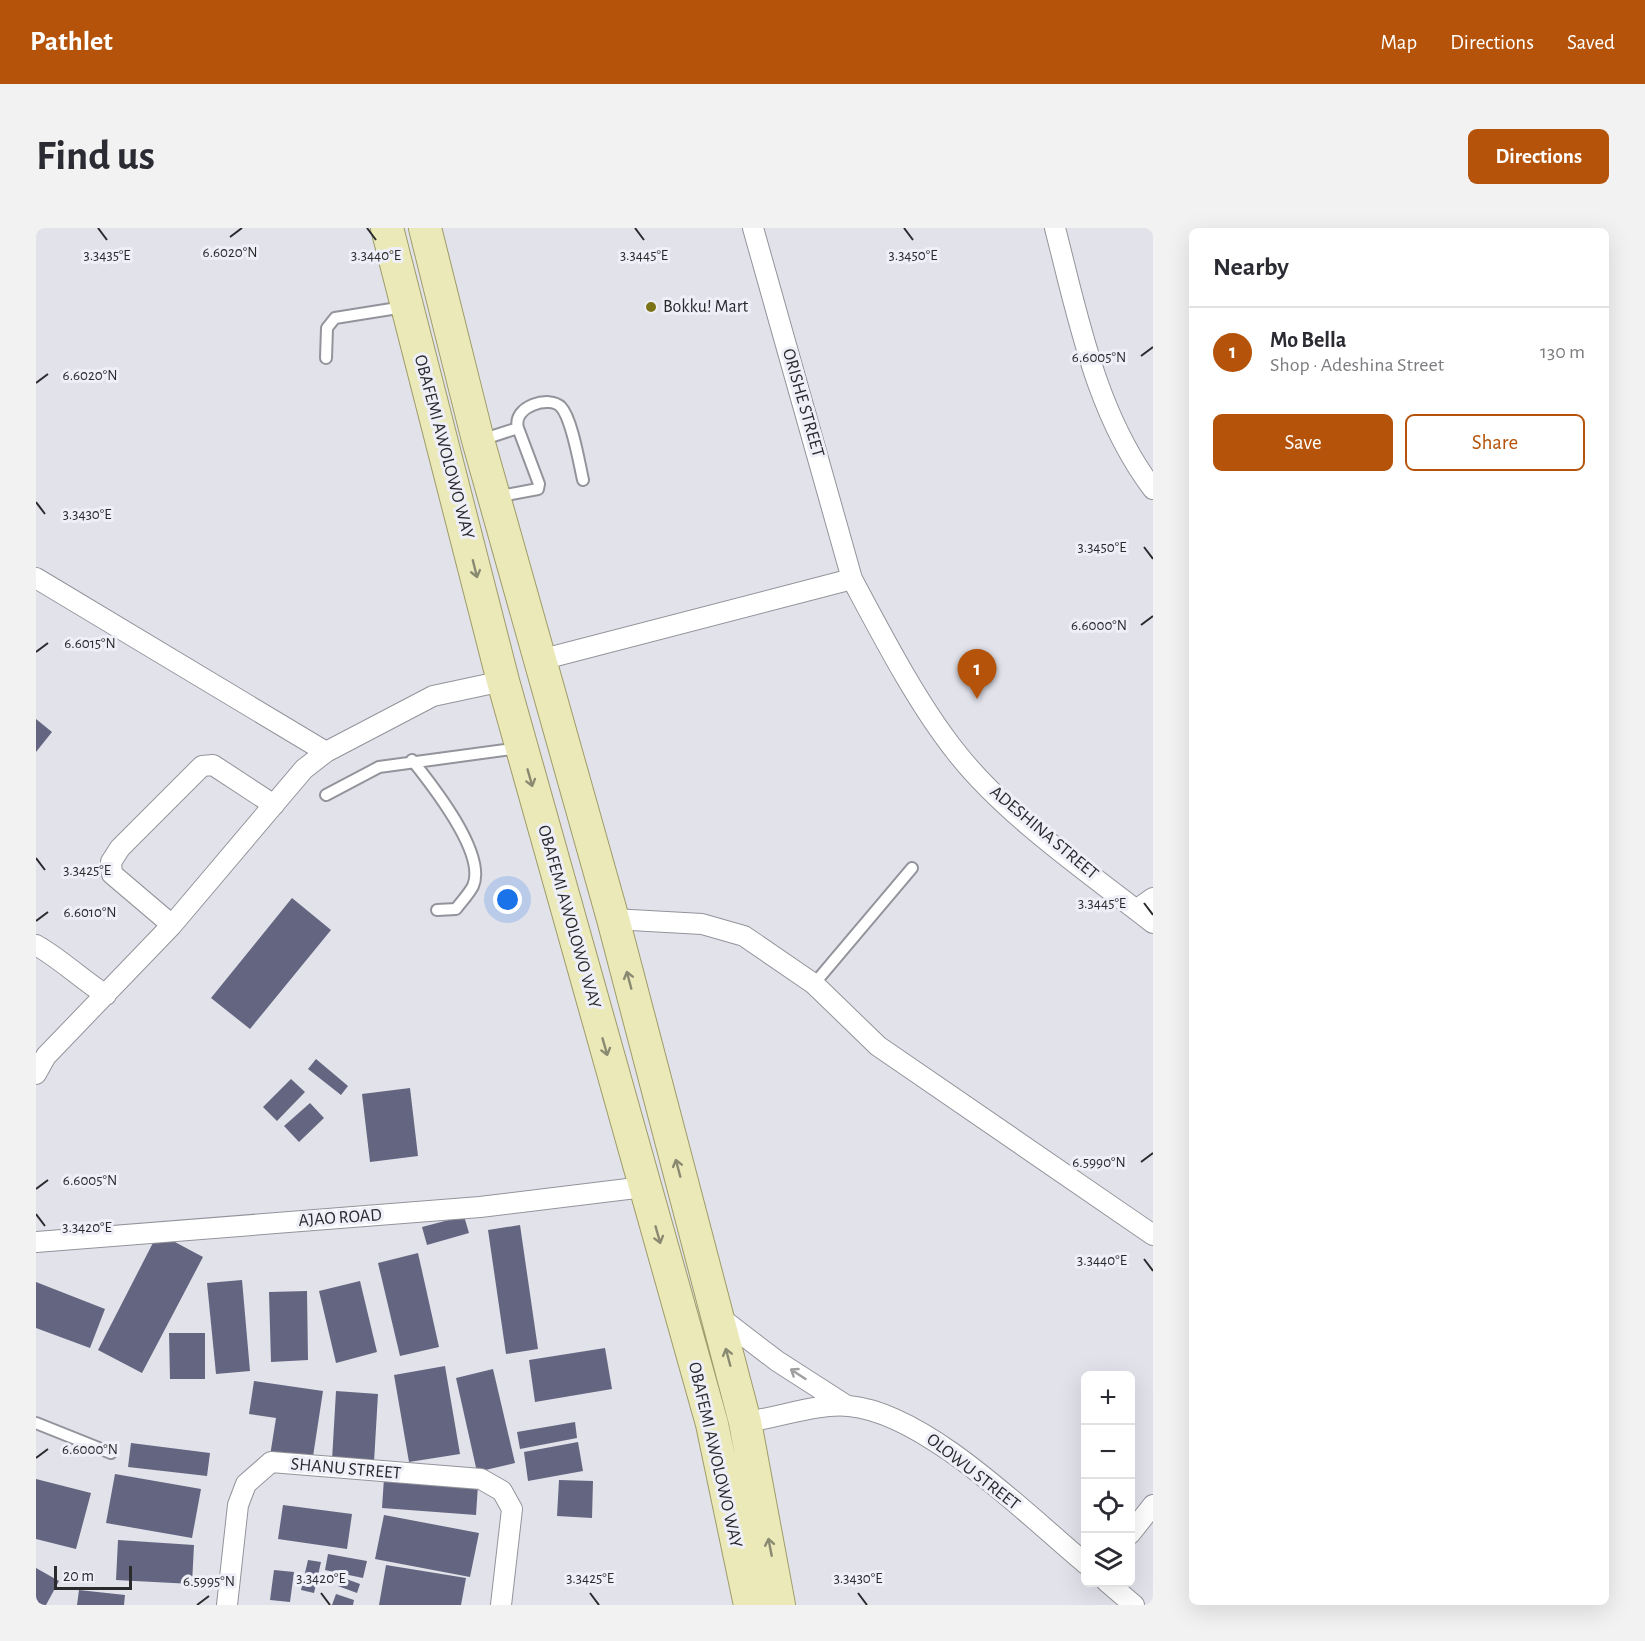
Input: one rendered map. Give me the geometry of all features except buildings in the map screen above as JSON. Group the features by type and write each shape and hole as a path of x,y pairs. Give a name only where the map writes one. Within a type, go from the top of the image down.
{"main road":[{"name":"OBAFEMI AWOLOWO WAY","path":"387,228 503,681 712,1424 750,1605"},
{"name":"OBAFEMI AWOLOWO WAY","path":"425,228 478,440 613,919 745,1422 780,1605"}],"street":[{"name":"ORISHE STREET","path":"753,228 852,579"},
{"path":"1055,228 1087,352 1112,420 1153,489"},
{"path":"36,578 326,752"},
{"path":"540,660 852,579"},
{"name":"ADESHINA STREET","path":"852,579 879,629 956,752 1008,807 1153,923"},
{"path":"36,1074 46,1056 172,925 304,769 326,752 434,696 503,681"},
{"path":"172,925 112,874 111,862 120,849 202,766 213,765 274,805"},
{"path":"1136,910 1153,898"},
{"path":"613,919 702,924 744,936 814,984 878,1046 1153,1235"},
{"path":"36,945 53,954 83,980 106,995"},
{"name":"AJAO ROAD","path":"36,1242 480,1207 644,1187"},
{"name":"OLOWU STREET","path":"717,1315 777,1360 847,1406"},
{"name":"OLOWU STREET","path":"745,1422 814,1408 847,1406 883,1412 925,1433 1081,1560"},
{"name":"SHANU STREET","path":"227,1605 238,1505 246,1484 271,1462 481,1479 502,1491 513,1509 501,1605"},
{"path":"1132,1533 1153,1505"},
{"path":"1113,1587 1134,1605"}],"lane":[{"path":"326,358 327,328 335,318 407,306"},
{"path":"495,497 538,489 516,420 519,413 543,402 554,402 561,407 566,417 583,480"},
{"path":"478,440 518,428"},
{"path":"326,795 379,767 412,760 453,759 522,747"},
{"path":"412,760 436,791 474,860 473,885 456,909 437,910"},
{"path":"814,984 912,868"},
{"path":"36,1424 111,1453"}],"place":[{"name":"Bokku! Mart","path":"651,307"},
{"name":"Mo Bella","path":"977,699"}]}
